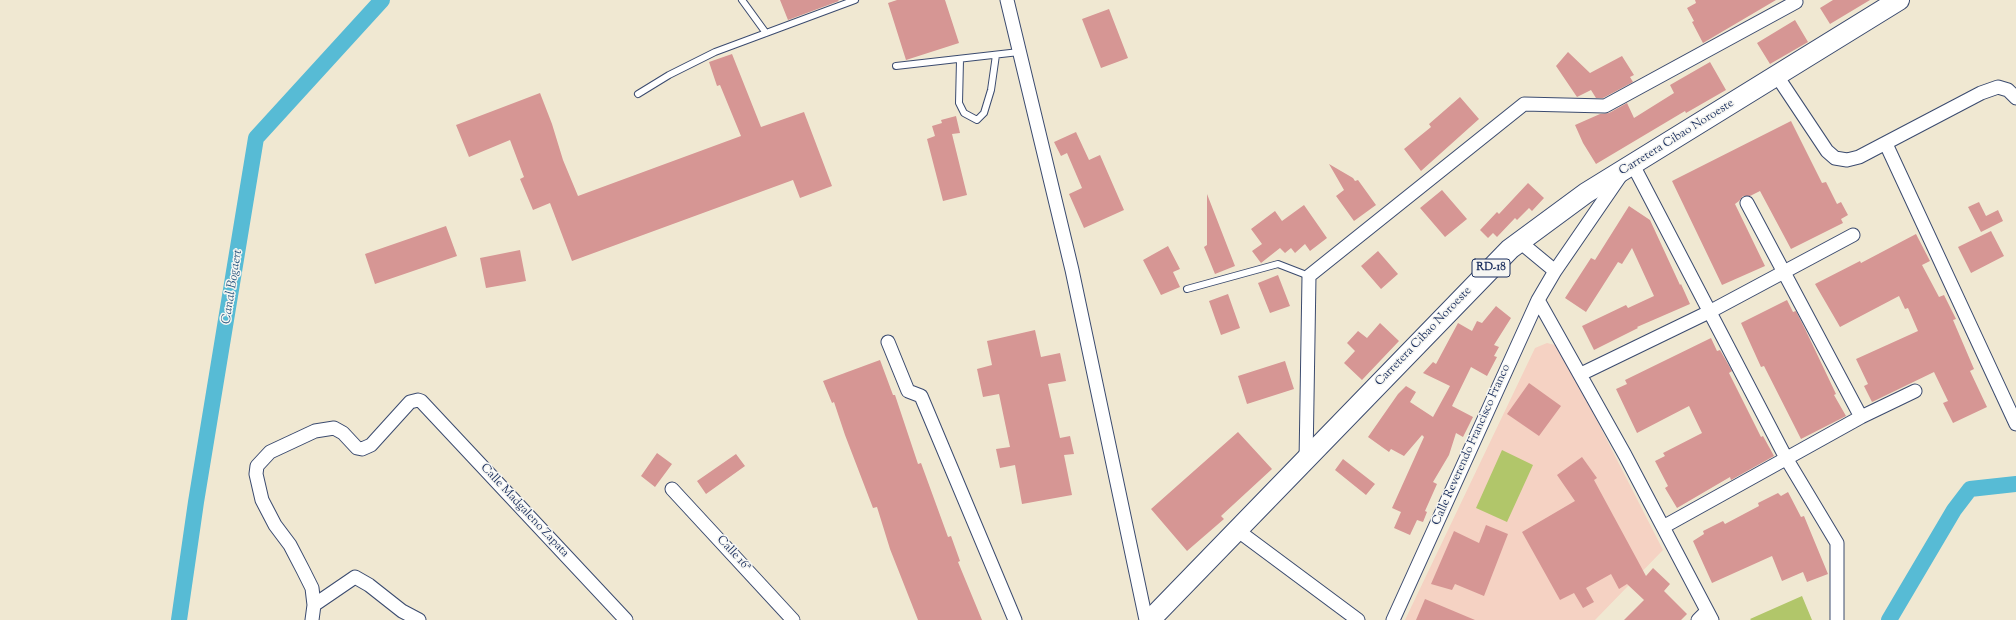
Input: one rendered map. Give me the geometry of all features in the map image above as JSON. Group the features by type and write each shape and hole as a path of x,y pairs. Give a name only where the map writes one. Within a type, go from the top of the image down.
{"main road":[{"name":"Carretera Cibao Noroeste","path":"1150,620 1306,461 1413,347 1510,249 1586,193 1899,0"}],"street":[{"path":"1007,0 1072,270 1146,620"},
{"path":"1306,461 1309,276 1524,104 1605,106 1796,2"},
{"path":"1777,76 1827,151 1835,158 1847,160 1859,157 1886,144 1981,93 1998,87 2008,90 2016,98"},
{"path":"1886,144 2016,424"},
{"path":"1628,168 1711,311 1786,458 1837,543 1837,620"},
{"name":"Calle Reverendo Francisco Franco","path":"1393,620 1538,300 1555,271 1628,168"},
{"path":"1747,203 1861,417"},
{"path":"1581,374 1711,311 1853,235"},
{"path":"1520,242 1555,271"},
{"path":"1538,300 1581,374 1663,528 1706,617"},
{"path":"888,342 908,391 921,396 1015,620"},
{"path":"1663,528 1861,417 1914,391"},
{"name":"Calle Madgaleno Zapata","path":"314,605 312,588 304,570 290,545 275,525 262,500 256,474 257,466 270,452 315,431 334,428 343,433 357,448 362,449 371,445 413,400 421,401 626,620"},
{"name":"Calle 16ª","path":"672,489 794,620"},
{"path":"1238,530 1358,620"},
{"path":"312,620 314,605 355,577 369,584 402,612 419,620"}],"lane":[{"path":"742,0 766,33"},
{"path":"638,94 699,60 854,0"},
{"path":"896,66 960,60 1019,52"},
{"path":"960,60 960,103 964,113 977,120 984,113 991,90 996,55"},
{"path":"1187,289 1278,264 1309,276"}],"shaded area":[{"path":"1547,343 1559,346 1663,550 1595,620 1405,620 1535,348"}],"green space":[{"path":"1502,450 1533,465 1507,522 1476,508"},
{"path":"1802,596 1812,620 1750,619"}],"building":[{"path":"780,0 838,0 839,1 788,20"},
{"path":"897,0 945,0 959,43 906,60 888,3"},
{"path":"1695,0 1776,0 1703,43 1692,22 1694,21 1687,8 1696,3"},
{"path":"1833,0 1870,0 1830,24 1820,8"},
{"path":"1109,9 1128,58 1101,68 1082,19"},
{"path":"1795,20 1808,42 1770,64 1757,43"},
{"path":"1568,52 1590,73 1622,56 1634,75 1630,77 1633,82 1603,98 1596,98 1591,90 1577,97 1556,66"},
{"path":"732,54 761,127 804,112 832,186 800,198 793,180 572,261 550,203 533,210 520,179 524,177 510,140 469,157 456,125 540,93 552,124 563,160 578,196 741,136 720,85 717,86 709,62"},
{"path":"1710,62 1726,90 1686,113 1685,111 1596,164 1583,143 1575,125 1600,114 1609,113 1627,103 1634,118 1674,93 1670,85"},
{"path":"1460,97 1479,119 1421,171 1404,149 1431,127 1429,124"},
{"path":"956,116 960,133 952,134 967,195 943,201 927,139 935,136 932,126 942,123 941,120"},
{"path":"1791,121 1822,183 1826,182 1837,204 1841,202 1848,215 1841,219 1843,223 1791,249 1760,191 1750,196 1743,196 1735,204 1765,266 1722,285 1672,181"},
{"path":"1076,132 1089,160 1100,155 1124,210 1084,228 1069,194 1082,188 1067,153 1061,156 1054,142"},
{"path":"1329,164 1353,178 1355,181 1358,180 1376,205 1354,221 1336,196 1344,190"},
{"path":"1528,183 1544,198 1532,211 1529,208 1517,220 1515,218 1497,237 1493,233 1488,238 1480,230 1497,212 1499,214"},
{"path":"1442,190 1467,219 1445,237 1420,208"},
{"path":"1207,194 1235,266 1215,274 1204,247 1207,245"},
{"path":"1979,202 1986,216 1998,210 2003,221 1981,232 1968,207"},
{"path":"1304,205 1327,238 1310,251 1305,244 1295,253 1291,248 1285,253 1280,248 1261,263 1252,251 1262,244 1251,229 1275,211 1282,221"},
{"path":"1629,206 1650,220 1690,304 1637,327 1638,328 1594,350 1582,326 1626,305 1628,308 1654,296 1632,248 1622,264 1618,262 1586,312 1565,298 1591,258 1595,260"},
{"path":"446,226 457,256 375,284 365,254"},
{"path":"1991,231 2004,256 1971,273 1958,247"},
{"path":"1916,234 1930,261 1922,265 1939,297 1944,295 1956,319 1953,320 1974,369 1970,371 1987,407 1953,423 1943,403 1948,401 1934,372 1872,402 1864,386 1868,384 1856,359 1918,331 1908,308 1905,309 1899,296 1840,327 1815,284 1860,261 1861,263"},
{"path":"1168,246 1180,269 1173,272 1180,287 1161,295 1143,260"},
{"path":"520,250 526,281 486,288 480,258"},
{"path":"1378,251 1398,274 1381,289 1361,266"},
{"path":"1278,275 1290,306 1270,313 1258,283"},
{"path":"1228,294 1240,328 1221,335 1209,301"},
{"path":"1787,300 1793,312 1796,311 1836,394 1834,395 1846,416 1801,439 1764,366 1761,367 1741,323"},
{"path":"1496,306 1511,318 1494,345 1499,347 1494,356 1497,357 1487,376 1471,367 1452,406 1473,417 1463,437 1456,433 1449,455 1433,482 1437,484 1425,511 1427,512 1423,522 1417,520 1410,535 1394,528 1401,512 1392,508 1424,437 1422,435 1404,456 1391,449 1389,452 1368,437 1398,394 1406,386 1416,392 1410,402 1433,417 1450,386 1423,373 1433,362 1436,364 1458,323 1472,331 1477,321 1482,323"},
{"path":"1380,323 1399,341 1362,380 1344,363 1355,351 1347,343 1358,331 1367,338"},
{"path":"1035,330 1041,357 1060,353 1066,381 1048,384 1060,438 1070,436 1074,454 1064,455 1072,495 1022,504 1015,465 1000,468 996,449 1010,447 999,394 983,397 977,369 992,365 987,341"},
{"path":"1711,338 1717,351 1720,350 1732,371 1729,373 1761,437 1763,436 1774,456 1731,480 1730,477 1677,508 1665,488 1668,486 1655,461 1665,456 1663,453 1702,433 1689,406 1637,433 1616,389 1627,384 1625,380"},
{"path":"880,360 893,395 895,395 918,464 921,463 948,537 951,536 960,561 958,562 982,620 918,620 890,549 877,507 873,508 834,402 832,403 823,381"},
{"path":"1285,361 1294,389 1247,404 1238,376"},
{"path":"1529,383 1561,406 1539,436 1507,414"},
{"path":"1238,432 1272,469 1221,516 1224,519 1187,551 1151,509"},
{"path":"657,453 672,464 655,487 641,476"},
{"path":"736,454 745,466 706,494 697,481"},
{"path":"1582,457 1597,478 1594,480 1646,576 1653,568 1670,584 1664,591 1687,614 1681,620 1624,620 1644,600 1627,584 1619,589 1611,574 1586,588 1594,602 1583,608 1574,593 1560,600 1522,532 1575,501 1557,475"},
{"path":"1343,459 1375,484 1366,495 1335,470"},
{"path":"1788,492 1801,517 1804,516 1828,574 1807,582 1803,572 1782,581 1772,556 1712,583 1693,541 1704,534 1703,531 1723,521 1725,524 1759,506 1758,503 1778,493 1781,496"},
{"path":"1486,525 1508,534 1484,596 1455,584 1452,590 1431,584 1454,531 1479,543"},
{"path":"1425,599 1475,620 1416,620"}],"waterway":[{"name":"Canal Bogaert","path":"179,620 196,502 256,138 382,0"},
{"path":"1889,620 1954,510 1970,489 2016,484"}]}
